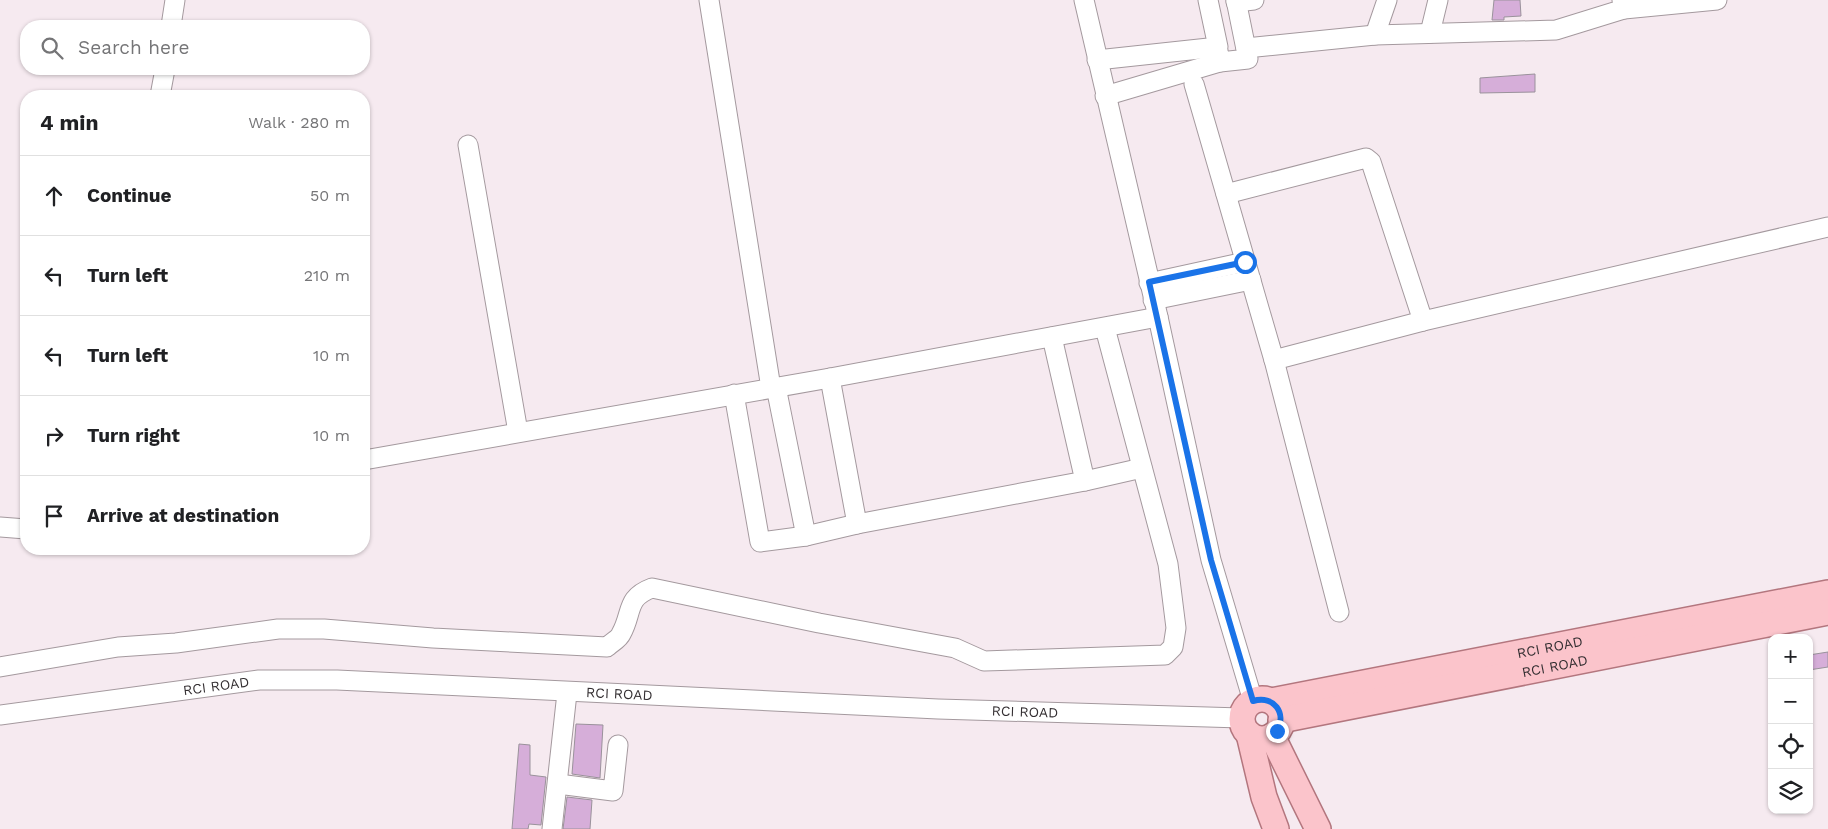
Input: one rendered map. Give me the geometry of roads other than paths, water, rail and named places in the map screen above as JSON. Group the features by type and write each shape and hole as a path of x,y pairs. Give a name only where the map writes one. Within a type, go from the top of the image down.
{"main road":[{"name":"RCI ROAD","path":"1261,718 1828,593"},
{"name":"RCI ROAD","path":"1261,718 1828,612"},
{"path":"1261,718 1264,797 1276,829"},
{"path":"1261,718 1318,829"}],"street":[{"path":"172,20 175,0"},
{"path":"709,0 773,388 806,536"},
{"path":"1084,0 1158,318 1211,560 1261,718"},
{"path":"1208,0 1219,54"},
{"path":"1375,35 1388,0"},
{"path":"1430,33 1438,0"},
{"path":"1246,48 1375,35 1556,30 1623,4 1717,0"},
{"path":"1097,60 1219,54 1248,59 1242,1"},
{"path":"1105,96 1219,54"},
{"path":"161,90 164,75"},
{"path":"1194,84 1274,360 1339,612"},
{"path":"468,145 518,432"},
{"path":"1226,194 1366,158 1371,162 1423,321"},
{"path":"1274,360 1423,321 1828,227"},
{"path":"1151,291 1245,262"},
{"path":"1151,291 1250,280"},
{"path":"370,459 1158,318"},
{"path":"0,667 118,647 176,643 278,629 324,629 433,638 606,647 621,636 633,600 642,592 652,588 820,623 955,648 984,661 1165,654 1173,647 1176,628 1168,564 1105,328"},
{"path":"1052,337 1085,481"},
{"path":"830,378 857,524"},
{"path":"734,394 758,538 764,543 1085,481 1142,468"},
{"path":"0,527 20,529"},
{"name":"RCI ROAD","path":"0,715 260,680 336,680 567,693 938,709 1261,718"},
{"path":"552,829 567,693"},
{"path":"558,784 613,791 618,745"}]}
